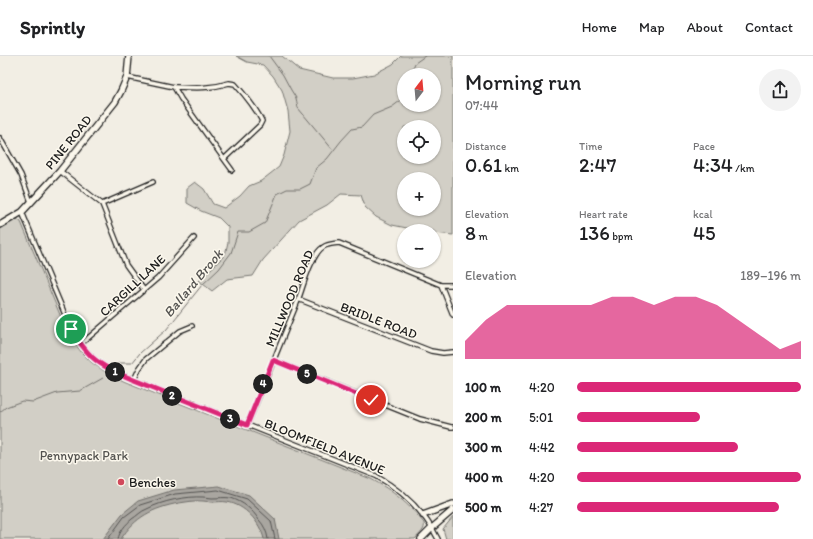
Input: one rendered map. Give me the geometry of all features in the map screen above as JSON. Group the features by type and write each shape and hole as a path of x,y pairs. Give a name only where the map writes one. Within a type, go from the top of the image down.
{"street":[{"name":"PINE ROAD","path":"0,225 22,212 60,171 115,102 127,77 129,56"},
{"path":"127,77 174,87 201,88 229,83 235,84 258,111 262,121 260,125 224,159"},
{"path":"174,87 232,170"},
{"path":"0,138 21,175 31,202"},
{"path":"60,171 102,204 126,265 144,290"},
{"path":"102,204 152,182"},
{"name":"BLOOMFIELD AVENUE","path":"22,212 71,329 92,358 102,365 134,380 376,476 392,485 423,515 438,539"},
{"name":"CARGILL LANE","path":"81,344 158,278 194,238"},
{"name":"MILLWOOD ROAD","path":"247,425 312,262 316,254 324,246 331,243 339,243 441,285"},
{"path":"453,285 441,285 453,315"},
{"name":"BRIDLE ROAD","path":"298,299 431,351 443,353 453,352"},
{"path":"134,380 146,359 180,331 192,326"},
{"path":"273,360 420,419 453,427"},
{"path":"423,515 453,504"},
{"path":"422,539 432,528 453,510"}],"green space":[{"path":"236,56 282,56 299,70 333,78 353,78 374,74 393,64 401,56 453,56 453,235 441,234 441,224 392,225 376,217 365,207 361,195 341,194 327,205 299,220 263,260 253,276 227,279 212,291 199,281 225,255 228,242 228,227 219,218 201,211 187,203 187,188 195,182 204,189 213,204 224,208 240,196 249,186 261,181 279,167 284,155 290,131 288,111 282,90 273,76 263,65 247,62"},
{"name":"Pennypack Park","path":"17,219 21,222 66,329 72,340 91,362 110,375 126,382 371,479 393,493 412,510 424,523 422,532 415,539 0,539 0,229"},
{"path":"453,517 453,539 446,539 443,529"}],"water":[{"path":"219,486 249,495 275,519 279,539 264,539 259,526 251,515 234,504 225,502 197,501 170,505 153,511 132,525 121,539 103,539 122,514 138,501 174,490"}],"waterway":[{"path":"269,56 283,75 296,98 298,108 333,150"},
{"name":"Ballard Brook","path":"413,68 415,63 425,56"},
{"name":"Ballard Brook","path":"119,363 132,363 140,353 166,330 202,285 219,269 231,253 238,232 249,232 265,223 277,194 287,189 300,189 310,184 316,168 327,159 352,129 362,127 373,115 397,103"},
{"name":"Ballard Brook","path":"0,412 6,407 22,401 33,402 57,393 80,391 103,378"}],"place":[{"name":"Benches","path":"121,482"}],"route":[{"path":"71,329 92,358 102,365 134,380 247,425 273,360 371,400"}]}
